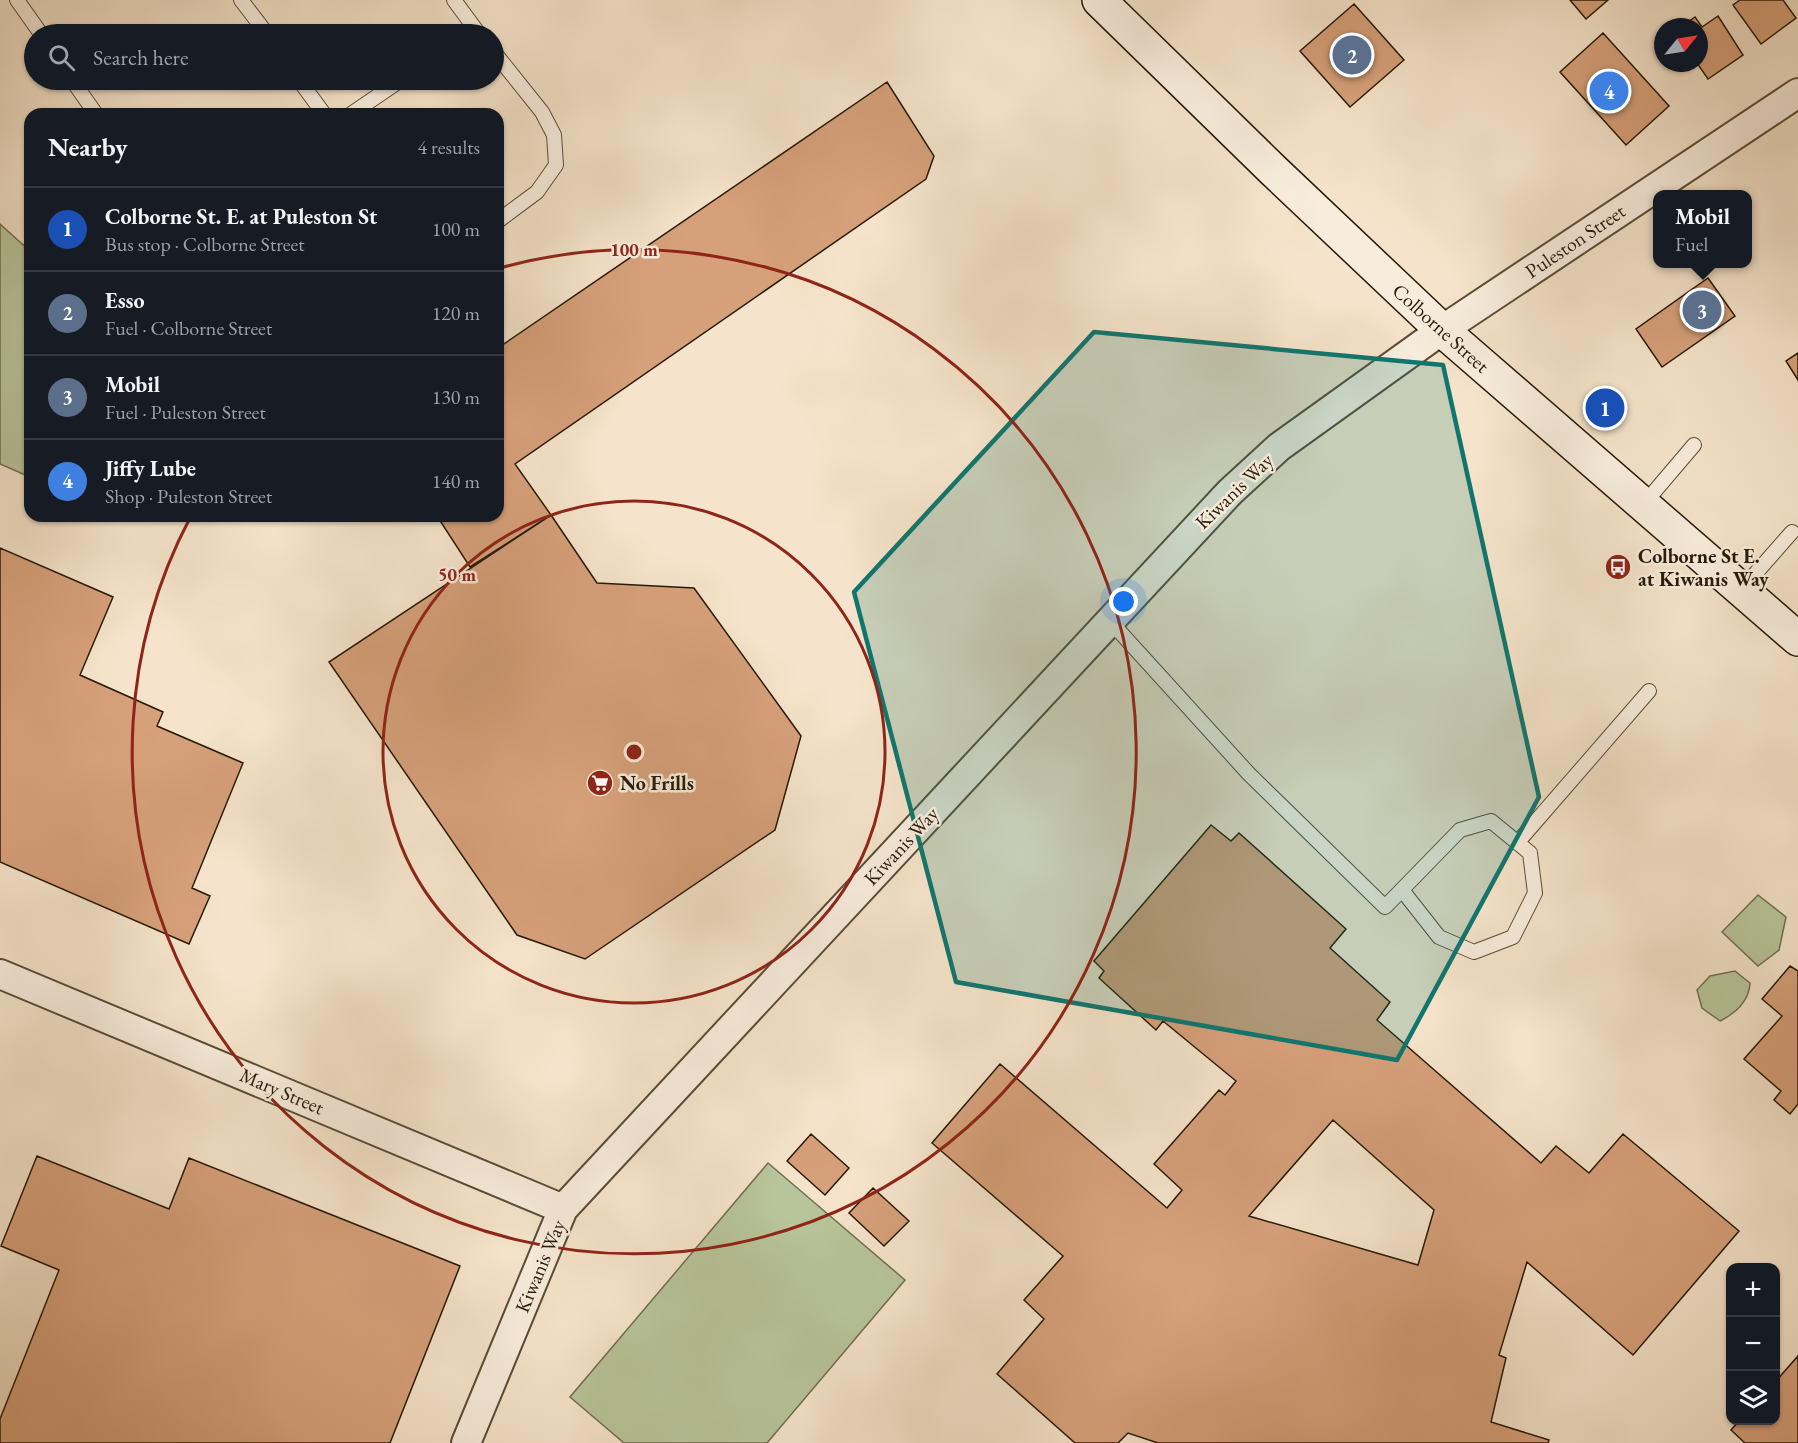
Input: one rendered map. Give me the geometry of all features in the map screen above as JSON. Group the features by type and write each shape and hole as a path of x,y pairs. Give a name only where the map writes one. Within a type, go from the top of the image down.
{"main road":[{"name":"Colborne Street","path":"1099,0 1273,170 1442,330 1798,639"}],"street":[{"name":"Puleston Street","path":"1442,330 1798,93"},
{"name":"Kiwanis Way","path":"466,1443 563,1209 1230,492 1279,447 1442,330"},
{"name":"Mary Street","path":"0,974 563,1209"}],"lane":[{"path":"17,0 34,24"},
{"path":"242,0 260,24"},
{"path":"454,0 469,24"},
{"path":"504,64 542,112 554,135 556,165 537,192 504,217"},
{"path":"79,90 92,108"},
{"path":"306,90 320,108"},
{"path":"360,108 386,90"},
{"path":"1643,505 1694,445"},
{"path":"1742,590 1792,532"},
{"path":"1110,621 1248,774 1385,907 1460,830 1491,821 1530,853 1535,893 1513,937 1474,952 1439,937 1402,890"},
{"path":"1517,843 1649,691"}],"highlighted area":[{"path":"1094,332 1443,365 1539,797 1397,1060 956,982 854,592"}],"green space":[{"path":"0,224 24,246 24,474 0,464"},
{"path":"1758,895 1786,917 1779,950 1758,966 1722,932"},
{"path":"1735,971 1750,983 1749,989 1741,1006 1720,1021 1702,1008 1697,990 1710,976"},
{"path":"768,1163 905,1280 767,1443 624,1443 570,1397"}],"building":[{"path":"1570,0 1608,0 1586,19"},
{"path":"1740,0 1783,0 1796,18 1761,44 1733,5"},
{"path":"1354,4 1404,60 1350,107 1300,51"},
{"path":"1718,16 1743,55 1708,79 1703,72 1708,72 1708,23"},
{"path":"1603,33 1669,106 1626,145 1560,72"},
{"path":"887,82 934,156 926,179 515,464 551,515 470,567 441,522 504,522 504,344"},
{"path":"1708,278 1735,316 1662,367 1636,329"},
{"path":"1798,353 1798,380 1786,361"},
{"name":"No Frills","path":"551,515 597,583 694,588 801,736 775,830 585,959 517,935 329,662"},
{"path":"0,548 113,597 80,675 163,712 157,726 243,763 192,888 210,896 189,944 0,862"},
{"path":"1211,825 1231,841 1239,833 1346,929 1330,948 1390,1002 1377,1020 1541,1163 1556,1146 1589,1173 1623,1134 1739,1231 1633,1355 1527,1262 1499,1355 1506,1358 1491,1422 1549,1440 1548,1443 1158,1443 1128,1433 1118,1443 1075,1443 997,1374 1044,1319 1024,1300 1063,1256 932,1143 1000,1064 1167,1208 1182,1190 1154,1164 1219,1090 1225,1095 1236,1081 1163,1021 1156,1030 1099,978 1104,971 1094,961","holes":["1333,1120 1434,1210 1418,1265 1249,1216"]},
{"path":"1790,966 1798,971 1798,1104 1790,1114 1774,1100 1781,1091 1744,1059 1782,1016 1762,999"},
{"path":"811,1134 849,1168 825,1195 787,1161"},
{"path":"37,1156 169,1209 189,1158 460,1266 390,1443 0,1443 0,1419 59,1270 1,1246"},
{"path":"873,1188 909,1221 884,1246 849,1213"},
{"path":"1798,1356 1798,1443 1745,1443 1731,1430 1736,1425 1780,1425 1780,1376"}],"place":[{"name":"Esso","path":"1352,55"},
{"name":"Jiffy Lube","path":"1609,91"},
{"name":"Mobil","path":"1702,310"},
{"name":"Colborne St. E. at Puleston St","path":"1605,408"},
{"name":"Colborne St E. at Kiwanis Way","path":"1618,567"},
{"name":"No Frills","path":"600,783"}]}
